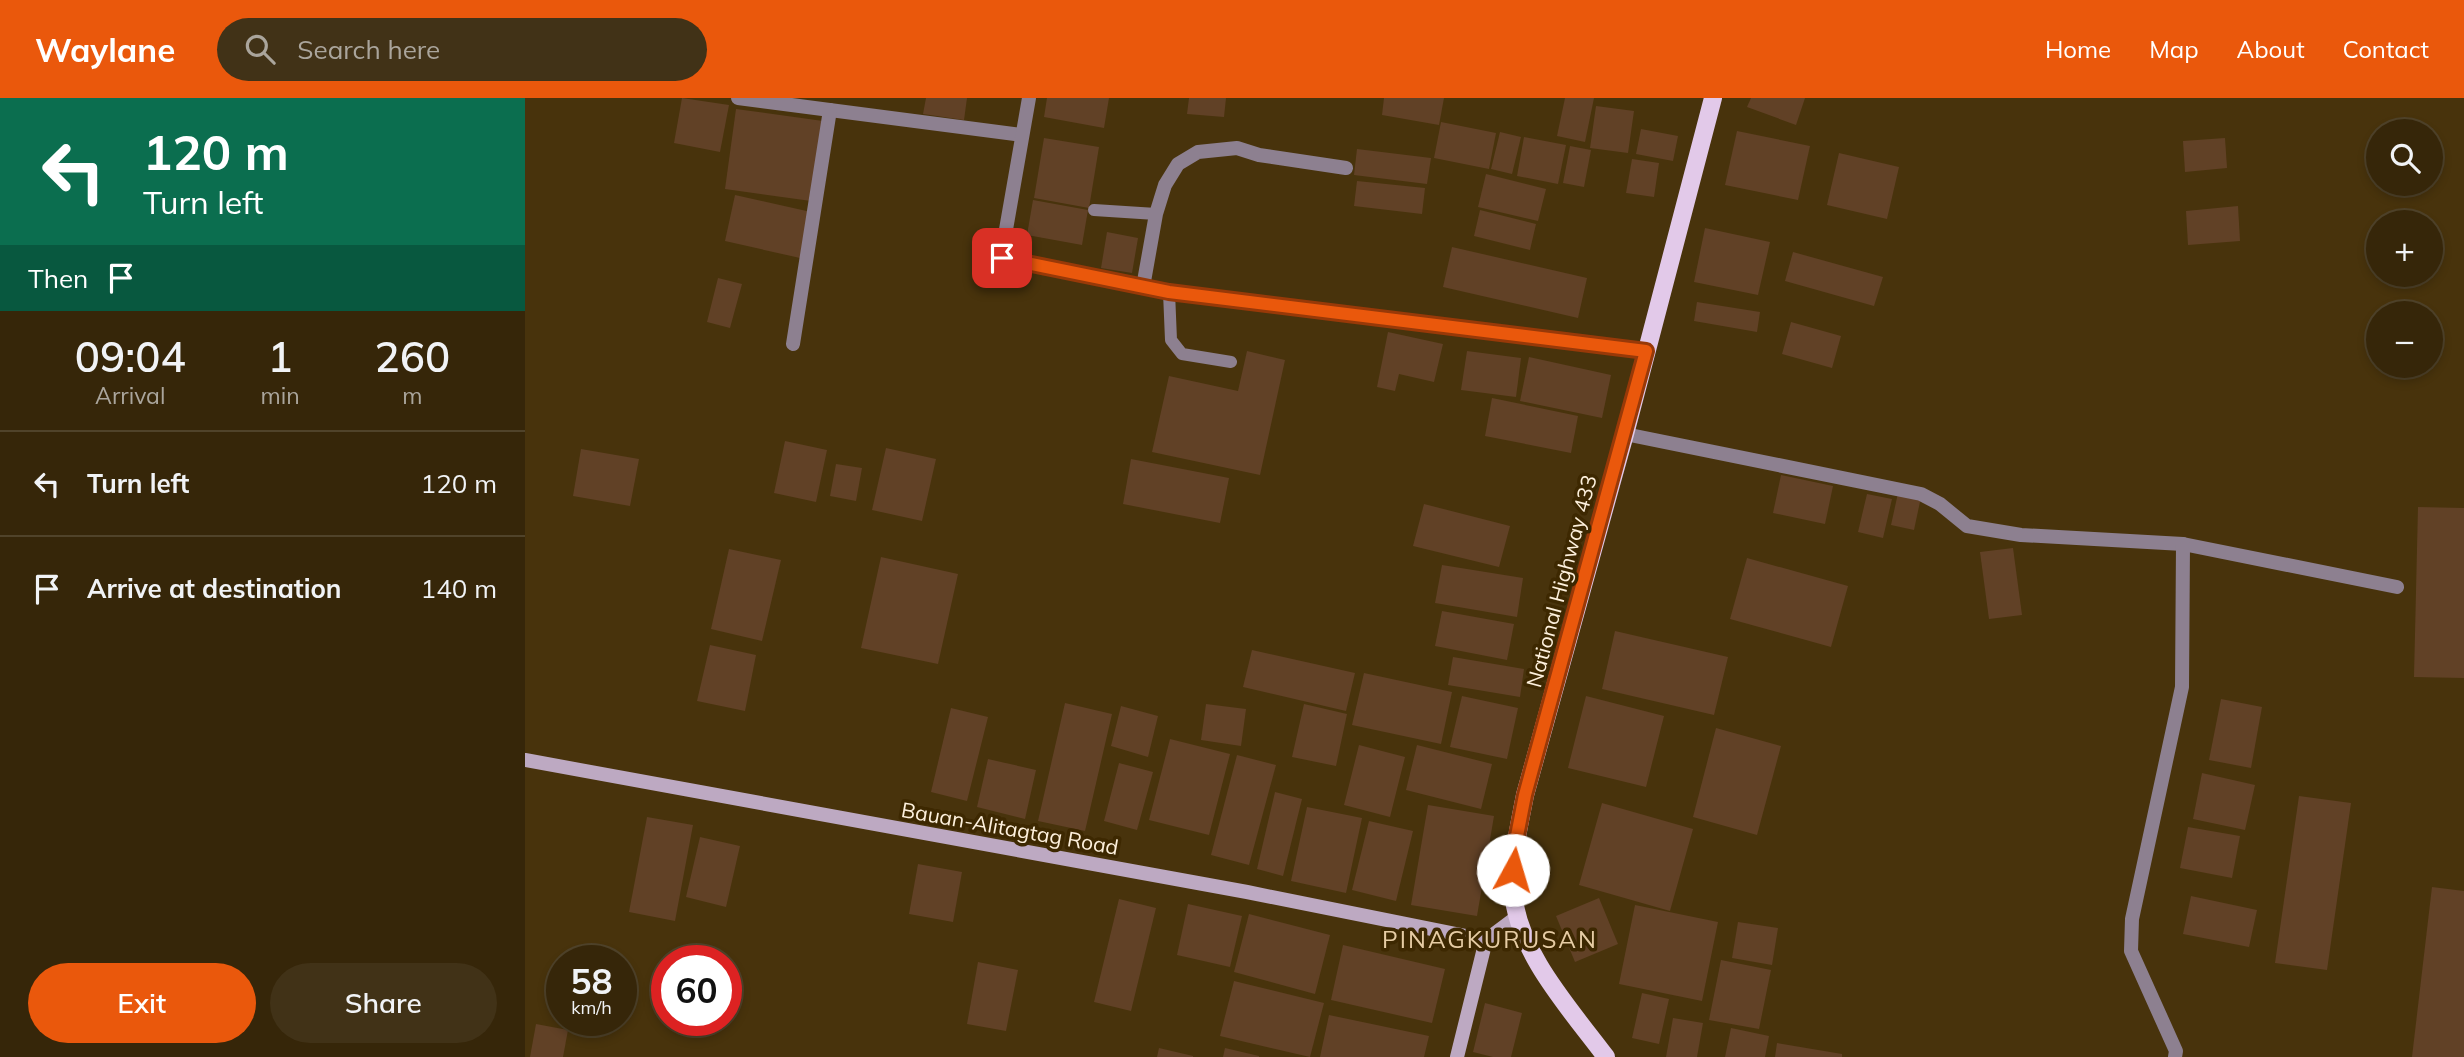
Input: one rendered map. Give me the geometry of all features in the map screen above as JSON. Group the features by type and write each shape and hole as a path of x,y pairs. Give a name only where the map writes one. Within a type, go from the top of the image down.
{"main road":[{"name":"National Highway 433","path":"1606,1057 1542,972 1518,916 1513,893 1516,841 1525,795 1625,433 1713,98"},
{"name":"Bauan-Alitagtag Road","path":"525,760 1247,892 1486,940"},
{"path":"1457,1057 1486,940 1518,916"}],"street":[{"path":"739,98 1022,135"},
{"path":"1029,98 1002,258 1169,292 1646,351"},
{"path":"793,344 830,110"},
{"path":"1143,287 1156,214 1165,185 1178,164 1198,152 1237,148 1259,155 1346,168"},
{"path":"1625,433 1921,494 1940,504 1966,526 2021,535 2183,544 2397,587"},
{"path":"2175,1057 2176,1051 2131,951 2132,919 2182,687 2183,544"}],"lane":[{"path":"1094,210 1156,214"},
{"path":"1169,292 1171,340 1182,354 1231,362"}],"building":[{"path":"682,98 729,105 720,152 674,143"},
{"path":"926,98 967,98 964,120 923,114"},
{"path":"1047,98 1109,98 1104,128 1044,117"},
{"path":"1189,98 1226,98 1224,117 1187,114"},
{"path":"1384,98 1444,98 1439,125 1382,115"},
{"path":"1565,98 1594,98 1585,142 1557,136"},
{"path":"1751,98 1805,98 1796,125 1747,107"},
{"path":"1596,106 1634,111 1628,153 1590,148"},
{"path":"736,109 823,121 811,201 725,189"},
{"path":"1441,122 1496,133 1489,169 1434,158"},
{"path":"1641,129 1678,136 1673,161 1636,154"},
{"path":"1737,131 1810,146 1798,200 1725,185"},
{"path":"1500,132 1521,137 1512,174 1491,169"},
{"path":"1524,137 1566,145 1558,184 1517,176"},
{"path":"1044,138 1099,147 1089,208 1034,198"},
{"path":"2225,138 2227,168 2185,172 2183,141"},
{"path":"1570,146 1591,150 1584,187 1563,183"},
{"path":"1357,149 1431,158 1427,184 1354,175"},
{"path":"1839,153 1899,167 1887,219 1827,205"},
{"path":"1632,159 1659,163 1654,197 1626,193"},
{"path":"1486,174 1546,189 1538,221 1478,207"},
{"path":"1357,181 1425,188 1422,214 1354,206"},
{"path":"735,195 811,212 800,258 725,241"},
{"path":"1033,200 1088,210 1082,245 1027,235"},
{"path":"2238,206 2240,241 2188,245 2186,211"},
{"path":"1480,210 1536,224 1530,250 1474,236"},
{"path":"1705,228 1770,242 1758,295 1694,282"},
{"path":"1107,232 1138,238 1132,273 1101,268"},
{"path":"1452,247 1587,278 1578,318 1443,287"},
{"path":"1793,252 1883,277 1874,306 1785,281"},
{"path":"718,278 742,284 730,328 707,322"},
{"path":"1697,302 1760,312 1757,332 1694,321"},
{"path":"1791,322 1841,336 1832,368 1782,354"},
{"path":"1388,332 1443,344 1434,382 1399,374 1395,391 1377,387"},
{"path":"1247,351 1285,360 1260,475 1152,452 1169,376 1238,391"},
{"path":"1467,351 1521,358 1516,397 1461,390"},
{"path":"1529,357 1611,375 1602,418 1520,401"},
{"path":"1492,398 1578,416 1571,453 1485,436"},
{"path":"785,441 827,450 816,502 774,493"},
{"path":"886,448 936,459 922,521 872,510"},
{"path":"581,449 639,459 630,506 573,496"},
{"path":"1131,459 1229,478 1220,523 1123,504"},
{"path":"836,464 862,468 856,501 830,496"},
{"path":"1781,475 1833,486 1825,524 1773,513"},
{"path":"1898,493 1921,497 1914,530 1891,525"},
{"path":"1867,494 1892,499 1883,538 1858,532"},
{"path":"1424,504 1510,526 1499,567 1413,546"},
{"path":"2418,507 2464,508 2464,678 2414,677"},
{"path":"2013,548 2022,615 1989,619 1980,552"},
{"path":"729,549 781,560 762,641 711,629"},
{"path":"881,557 958,574 938,664 861,648"},
{"path":"1747,558 1848,586 1831,647 1730,619"},
{"path":"1442,565 1523,578 1517,617 1435,603"},
{"path":"1442,611 1514,624 1507,660 1435,646"},
{"path":"1615,631 1728,657 1714,715 1602,689"},
{"path":"710,645 756,655 745,711 697,701"},
{"path":"1252,650 1355,673 1346,711 1243,687"},
{"path":"1453,657 1524,669 1520,697 1448,685"},
{"path":"1364,673 1452,692 1441,744 1352,725"},
{"path":"1462,696 1518,708 1507,759 1450,747"},
{"path":"1586,696 1664,716 1646,787 1568,768"},
{"path":"2221,699 2262,707 2251,768 2209,760"},
{"path":"1065,703 1112,714 1085,831 1038,821"},
{"path":"1206,704 1246,709 1241,746 1201,740"},
{"path":"1304,704 1347,714 1336,766 1292,757"},
{"path":"1121,706 1158,716 1148,757 1111,746"},
{"path":"951,708 988,717 967,801 931,792"},
{"path":"1716,728 1781,746 1757,835 1693,817"},
{"path":"1170,739 1230,754 1209,835 1149,820"},
{"path":"1359,745 1405,757 1390,817 1344,805"},
{"path":"1417,745 1492,764 1481,809 1406,790"},
{"path":"1237,755 1276,765 1249,865 1211,855"},
{"path":"988,759 1036,770 1025,819 977,807"},
{"path":"1119,763 1153,772 1137,830 1104,821"},
{"path":"2202,773 2255,785 2245,830 2193,819"},
{"path":"1275,792 1302,799 1283,876 1257,869"},
{"path":"2299,796 2351,803 2327,970 2275,963"},
{"path":"1602,803 1693,829 1670,911 1579,885"},
{"path":"1428,805 1494,816 1477,916 1411,905"},
{"path":"1307,807 1362,818 1346,893 1291,881"},
{"path":"647,817 693,825 675,921 629,912"},
{"path":"1369,821 1413,831 1396,901 1352,890"},
{"path":"2188,827 2240,836 2232,878 2180,868"},
{"path":"700,837 740,846 726,907 686,897"},
{"path":"918,864 962,872 953,922 909,914"},
{"path":"2432,887 2464,891 2464,1057 2412,1057"},
{"path":"2191,896 2257,910 2249,947 2183,934"},
{"path":"1599,898 1618,944 1575,962 1556,916"},
{"path":"1119,899 1156,908 1131,1011 1094,1002"},
{"path":"1188,904 1242,916 1230,967 1177,955"},
{"path":"1635,905 1718,922 1702,1001 1619,984"},
{"path":"1249,914 1330,935 1315,994 1234,972"},
{"path":"1738,922 1778,928 1772,965 1732,958"},
{"path":"1343,945 1445,969 1432,1023 1331,1000"},
{"path":"1721,960 1771,970 1759,1029 1709,1020"},
{"path":"978,962 1018,970 1006,1031 967,1024"},
{"path":"1234,981 1324,1003 1310,1057 1220,1036"},
{"path":"1642,993 1669,999 1659,1044 1632,1038"},
{"path":"1485,1003 1522,1013 1511,1057 1493,1057 1473,1052"},
{"path":"1329,1015 1429,1036 1424,1057 1320,1057"},
{"path":"1673,1018 1703,1023 1697,1057 1666,1057"},
{"path":"536,1024 546,1026 546,1036 567,1036 563,1057 530,1057"},
{"path":"1731,1028 1769,1036 1765,1057 1725,1057"},
{"path":"1777,1043 1842,1054 1842,1057 1775,1057"},
{"path":"1159,1048 1193,1056 1193,1057 1157,1057"},
{"path":"1225,1048 1259,1056 1259,1057 1223,1057"}],"district":[{"name":"PINAGKURUSAN","path":"1490,939"}],"route":[{"path":"1002,258 1169,292 1646,351 1525,795 1513,870"}]}
